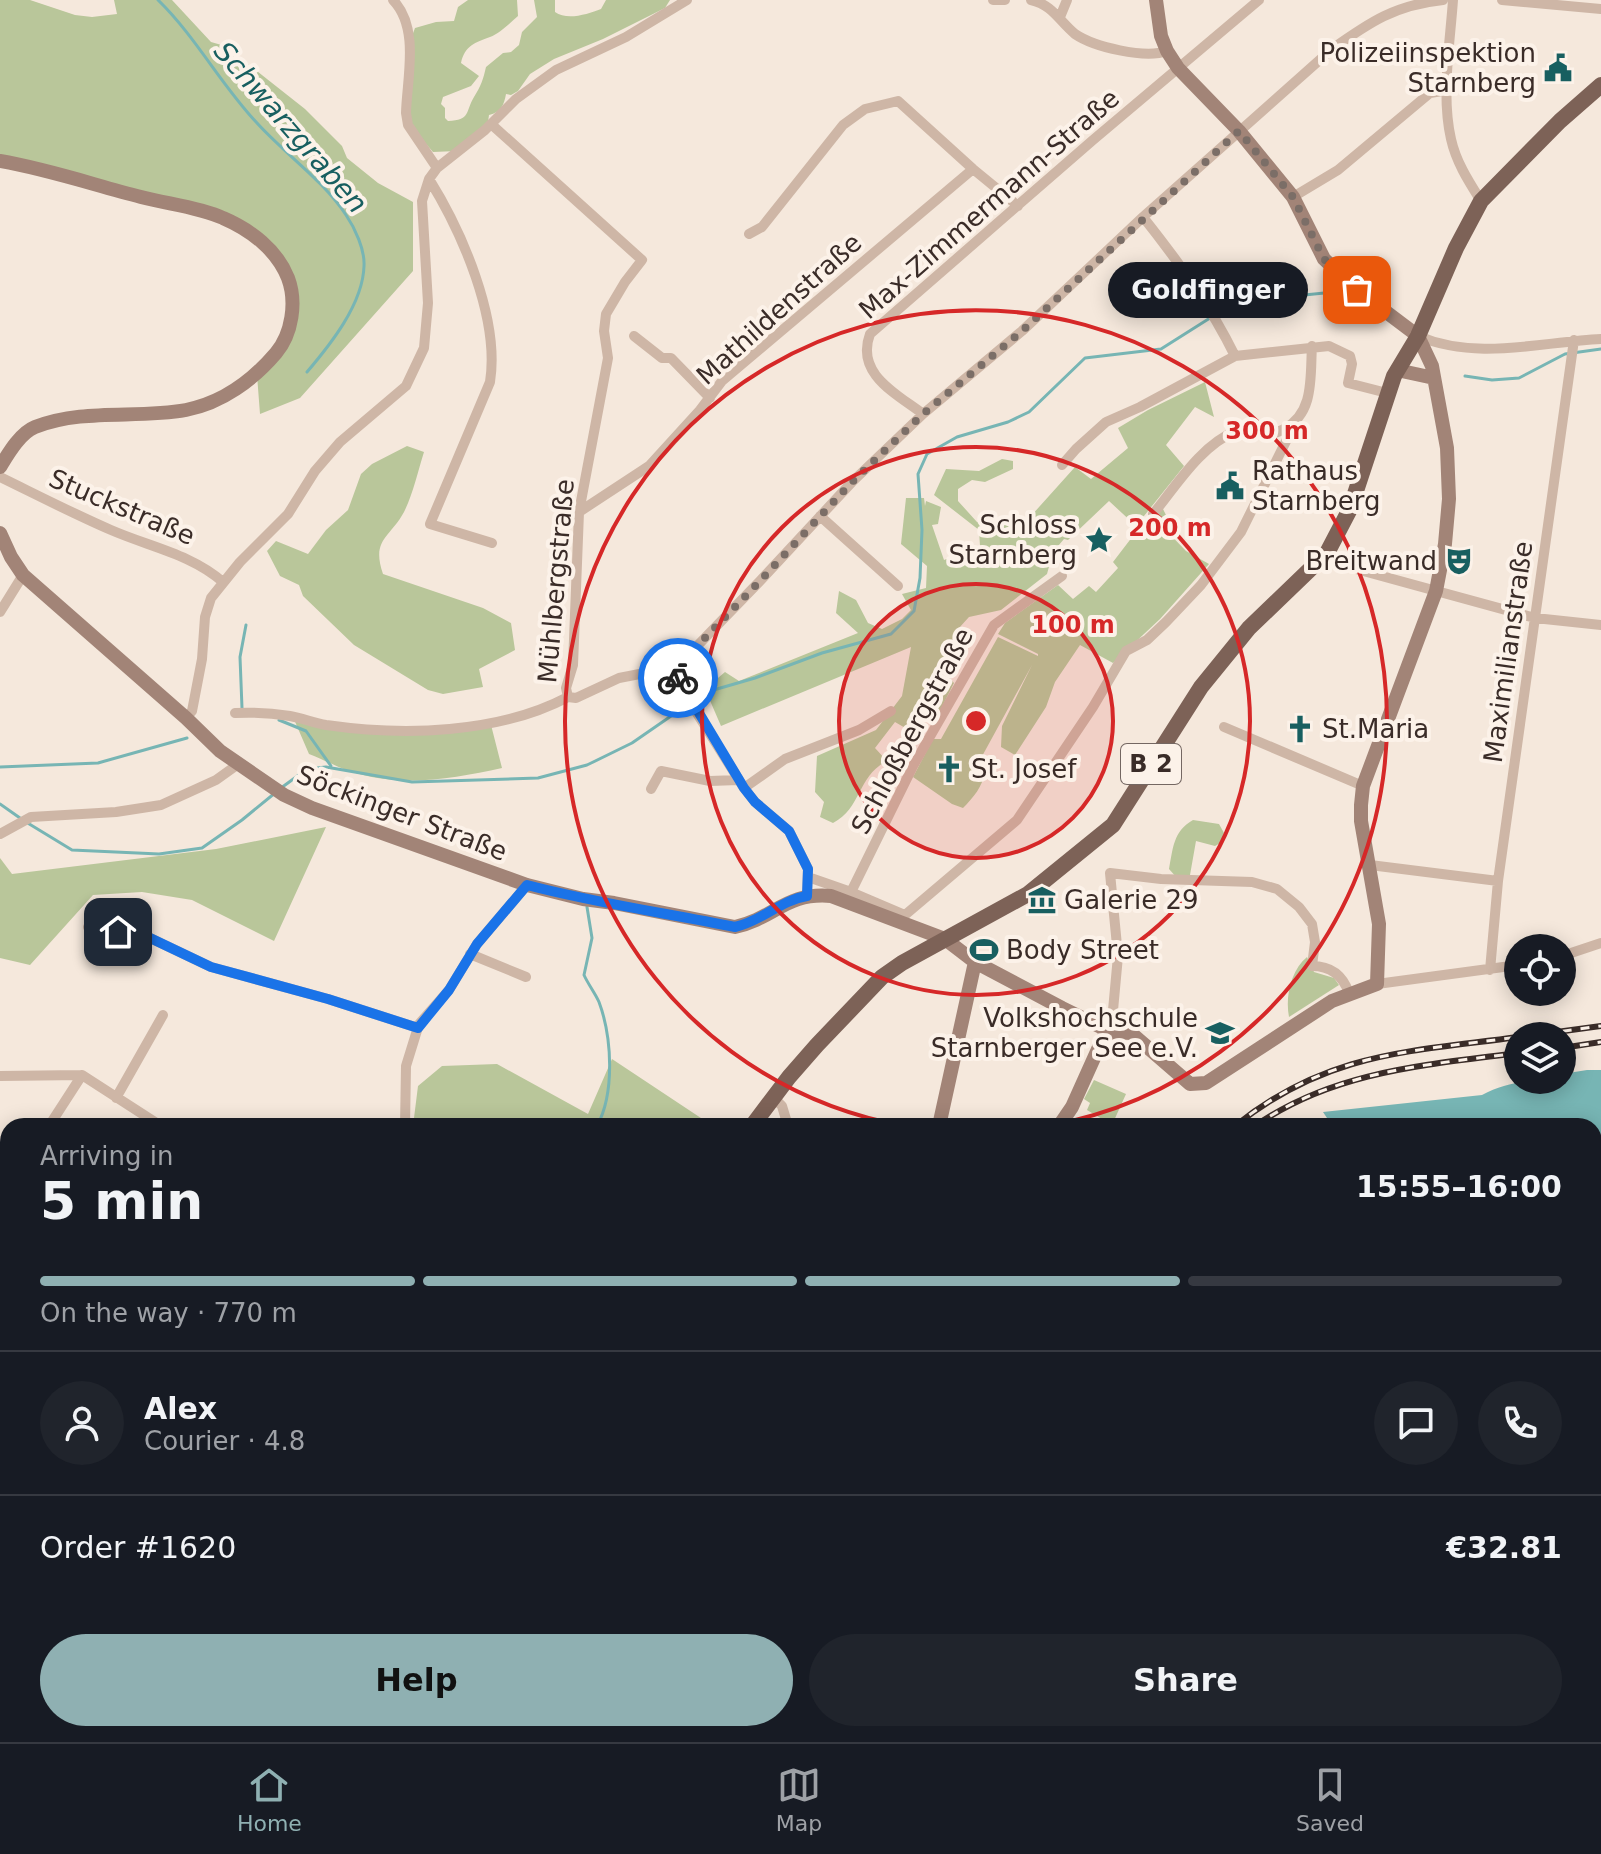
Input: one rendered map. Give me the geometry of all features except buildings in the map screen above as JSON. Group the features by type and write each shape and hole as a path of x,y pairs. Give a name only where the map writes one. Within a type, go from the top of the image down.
{"main road":[{"path":"1397,370 1418,336 1456,248 1481,201 1560,121 1601,85"},
{"name":"B 2","path":"758,1118 817,1045 882,977 1028,894 1113,825 1201,687 1249,628 1327,553 1350,509 1397,370"}],"street":[{"path":"393,0 402,9 408,28 408,125 437,168"},
{"path":"186,718 192,711 202,659 205,617 211,598 288,514 315,471 340,442 406,386 424,348 428,303 422,201 429,179 437,168 516,99 556,70 617,42 687,0"},
{"path":"993,0 1005,0"},
{"path":"1031,0 1054,10 1075,33 1108,48 1150,53 1167,51"},
{"path":"1060,17 1067,0"},
{"path":"1156,0 1161,36 1178,68 1239,131 1293,197 1324,259 1418,336 1450,346 1483,349 1572,348 1601,339"},
{"name":"Max-Zimmermann-Straße","path":"923,414 876,379 865,346 870,334 1259,0"},
{"path":"1443,0 1412,4 1365,25 1332,49 1143,217 1022,331 923,414 852,482 671,673 680,680 741,784 755,802 789,831 808,869 807,896 831,896 945,939 975,962 1111,1032 1131,1033 1185,1081 1195,1085 1206,1083 1349,993 1377,984 1504,968"},
{"path":"1453,0 1448,90 1451,140 1462,168 1481,201"},
{"path":"1502,0 1601,9"},
{"path":"1293,197 1338,170 1430,93 1448,90"},
{"path":"749,234 762,227 843,125 865,109 898,101 1018,206"},
{"name":"Mühlbergstraße","path":"491,124 642,260 606,314 604,331 608,358 579,512 573,665 566,688 568,697 576,698 619,678 655,671 671,673"},
{"path":"0,161 223,218 263,243 281,260 291,288 291,320 282,346 257,375 222,398 186,410 113,413 59,420 31,428 0,467"},
{"name":"Mathildenstraße","path":"579,512 649,466 722,381 973,169"},
{"path":"429,179 447,209 464,249 489,323 494,361 490,382 430,524 492,543"},
{"path":"1143,217 1187,272 1219,322 1235,356"},
{"path":"634,336 662,358 671,358 710,398"},
{"path":"1377,984 1379,924 1361,821 1363,786 1436,591 1449,499 1447,448 1434,378 1427,352 1418,336"},
{"path":"808,877 905,915 1017,820 1093,707 1126,651 1147,640 1166,622 1201,585 1241,532 1307,404 1312,346"},
{"path":"1062,465 1106,422 1151,402 1235,356 1329,346 1347,352 1352,364 1348,383 1387,393"},
{"name":"Maximilianstraße","path":"1490,970 1498,881 1572,348"},
{"path":"1397,370 1434,378"},
{"path":"1153,514 1211,447 1236,431 1245,429 1275,434 1295,423"},
{"name":"Stuckstraße","path":"0,477 112,531 183,557 208,569 223,582"},
{"path":"820,516 898,586"},
{"name":"Söckinger Straße","path":"0,533 5,555 23,575 111,655 237,765 284,795 312,808 527,885 583,899 735,927 751,924 787,902 807,896"},
{"path":"1327,553 1356,569 1535,618 1601,625"},
{"path":"0,612 23,575"},
{"name":"Schloßbergstraße","path":"851,892 913,766 994,625 1062,576"},
{"path":"235,713 259,712 323,725 419,732 514,717 548,707 568,697"},
{"path":"651,789 661,771 741,784 785,759 859,730 891,711"},
{"path":"1224,727 1363,786"},
{"path":"0,834 30,818 116,812 161,805 216,780 237,765"},
{"path":"1370,865 1498,881"},
{"path":"1064,1118 1103,1038 1111,1032 1118,956 1110,873 1161,879 1252,882 1277,889 1299,907 1312,924 1315,942 1312,966 1324,967 1338,974 1349,993"},
{"path":"405,1118 406,1066 418,1028 449,990 470,954 527,885"},
{"path":"88,927 148,937 211,967 418,1028"},
{"path":"1576,951 1601,943"},
{"path":"470,954 526,977"},
{"path":"941,1118 975,962"},
{"path":"116,1098 163,1015"},
{"path":"54,1118 82,1075"},
{"path":"0,1076 82,1075 148,1118"},
{"path":"773,1097 782,1106 786,1118"}],"green space":[{"path":"0,0 30,0 75,15 92,17 117,14 114,0 172,0 211,42 225,46 305,109 342,146 347,158 378,183 413,202 413,271 300,398 260,414 257,375 291,320 281,260 227,220 0,161"},
{"path":"468,0 517,0 518,16 465,52 461,63 479,76 471,86 443,97 441,104 448,121 464,117 482,83 486,67 519,45 522,32 537,17 534,0 555,0 555,12 571,16 601,9 606,0 670,0 665,8 554,59 530,74 518,91 506,94 501,108 489,115 488,122 457,151 433,152 412,128 409,99 412,36 415,28 454,21 458,7"},
{"path":"1205,382 1214,417 1195,407 1166,445 1184,466 1136,526 1109,501 1068,540 1064,539 1053,552 1047,574 1001,610 969,617 959,628 957,645 946,674 954,683 938,715 924,708 907,729 895,722 875,748 887,761 870,775 842,817 833,823 820,817 824,802 815,792 817,756 876,730 902,696 911,647 721,726 705,689 725,672 739,681 858,633 836,613 839,591 856,600 868,623 882,629 902,619 911,610 902,594 926,588 927,566 901,544 906,498 924,498 925,506 926,501 941,507 938,524 932,525 944,560 980,546 979,530 934,495 946,469 979,471 1002,459 1013,461 1013,469 985,482 972,480 958,489 958,501 977,522 1007,520 1022,526 1075,467 1091,479 1128,448 1118,428"},
{"path":"407,446 424,452 404,512 381,546 379,553 383,574 483,608 511,623 515,650 479,669 483,687 443,694 428,690 354,645 303,596 299,585 280,576 267,551 276,541 308,554 326,530 348,510 361,474 372,464"},
{"path":"1162,507 1168,519 1161,525 1186,551 1209,564 1160,619 1113,663 1080,645 1055,682 1046,707 1015,755 1001,747 1002,726 1032,665 980,760 984,773 980,786 963,808 913,777 933,739 941,739 998,637 1038,656 998,634 1005,623 1058,585 1073,599 1089,586 1096,592 1118,568 1113,562 1149,515"},
{"path":"293,717 419,732 490,721 502,768 426,780 368,776 309,754"},
{"path":"1193,820 1219,824 1224,833 1222,842 1215,846 1196,841 1190,875 1177,878 1169,869 1173,848 1181,829"},
{"path":"326,827 274,941 192,900 142,892 93,895 30,965 0,958 0,858 12,874 216,849"},
{"path":"1307,957 1314,972 1334,978 1339,985 1289,1017 1290,984 1301,962"},
{"path":"612,1059 701,1118 414,1118 418,1086 442,1066 497,1064 588,1114"},
{"path":"1094,1080 1126,1094 1115,1118 1100,1118 1087,1110 1090,1103 1084,1099"}],"water":[{"path":"1601,1070 1601,1118 1327,1118 1323,1112 1482,1095 1504,1086 1504,1094 1576,1094 1576,1072"}],"waterway":[{"name":"Schwarzgraben","path":"158,0 244,108 337,202 359,239 364,266 358,295 335,337 307,372"},
{"path":"1216,314 1266,299 1334,292"},
{"path":"694,701 717,689 822,653 891,634 914,611 920,578 922,530 918,474 927,454 957,437 1008,422 1029,412 1085,358 1161,349 1210,318"},
{"path":"1465,376 1492,380 1519,378 1565,354 1601,349"},
{"path":"242,708 240,657 246,625"},
{"path":"281,788 307,769 326,767 412,782 538,778 587,765 632,743 687,705"},
{"path":"279,720 306,731 331,766"},
{"path":"0,767 98,763 187,738"},
{"path":"26,822 72,850 159,854 202,848 275,793"},
{"path":"0,804 20,818"},
{"path":"587,907 592,938 584,975 599,1002 609,1048 607,1098 601,1118"}],"railway":[{"path":"1576,1029 1601,1026"},
{"path":"1246,1118 1303,1083 1336,1069 1404,1052 1504,1039"},
{"path":"1576,1046 1601,1042"},
{"path":"1268,1118 1316,1093 1381,1073 1504,1055"}],"way so far":[{"path":"678,678 671,673 852,482 923,414 1022,331 1239,131 1293,197 1324,259 1357,290"}],"place":[{"name":"Polizeiinspektion Starnberg","path":"1558,68"},
{"name":"Goldfinger","path":"1357,290"},
{"name":"Rathaus Starnberg","path":"1230,486"},
{"name":"Schloss Starnberg","path":"1099,540"},
{"name":"Breitwand","path":"1459,561"},
{"name":"St.Maria","path":"1300,729"},
{"name":"St. Josef","path":"949,769"},
{"name":"Galerie 29","path":"1042,900"},
{"name":"Body Street","path":"984,950"},
{"name":"Volkshochschule Starnberger See e.V.","path":"1220,1033"}],"route":[{"path":"118,932 148,937 211,967 418,1028 449,990 477,944 527,885 583,899 735,927 751,924 795,898 807,896 808,869 789,831 755,802 738,780 678,678"}]}
